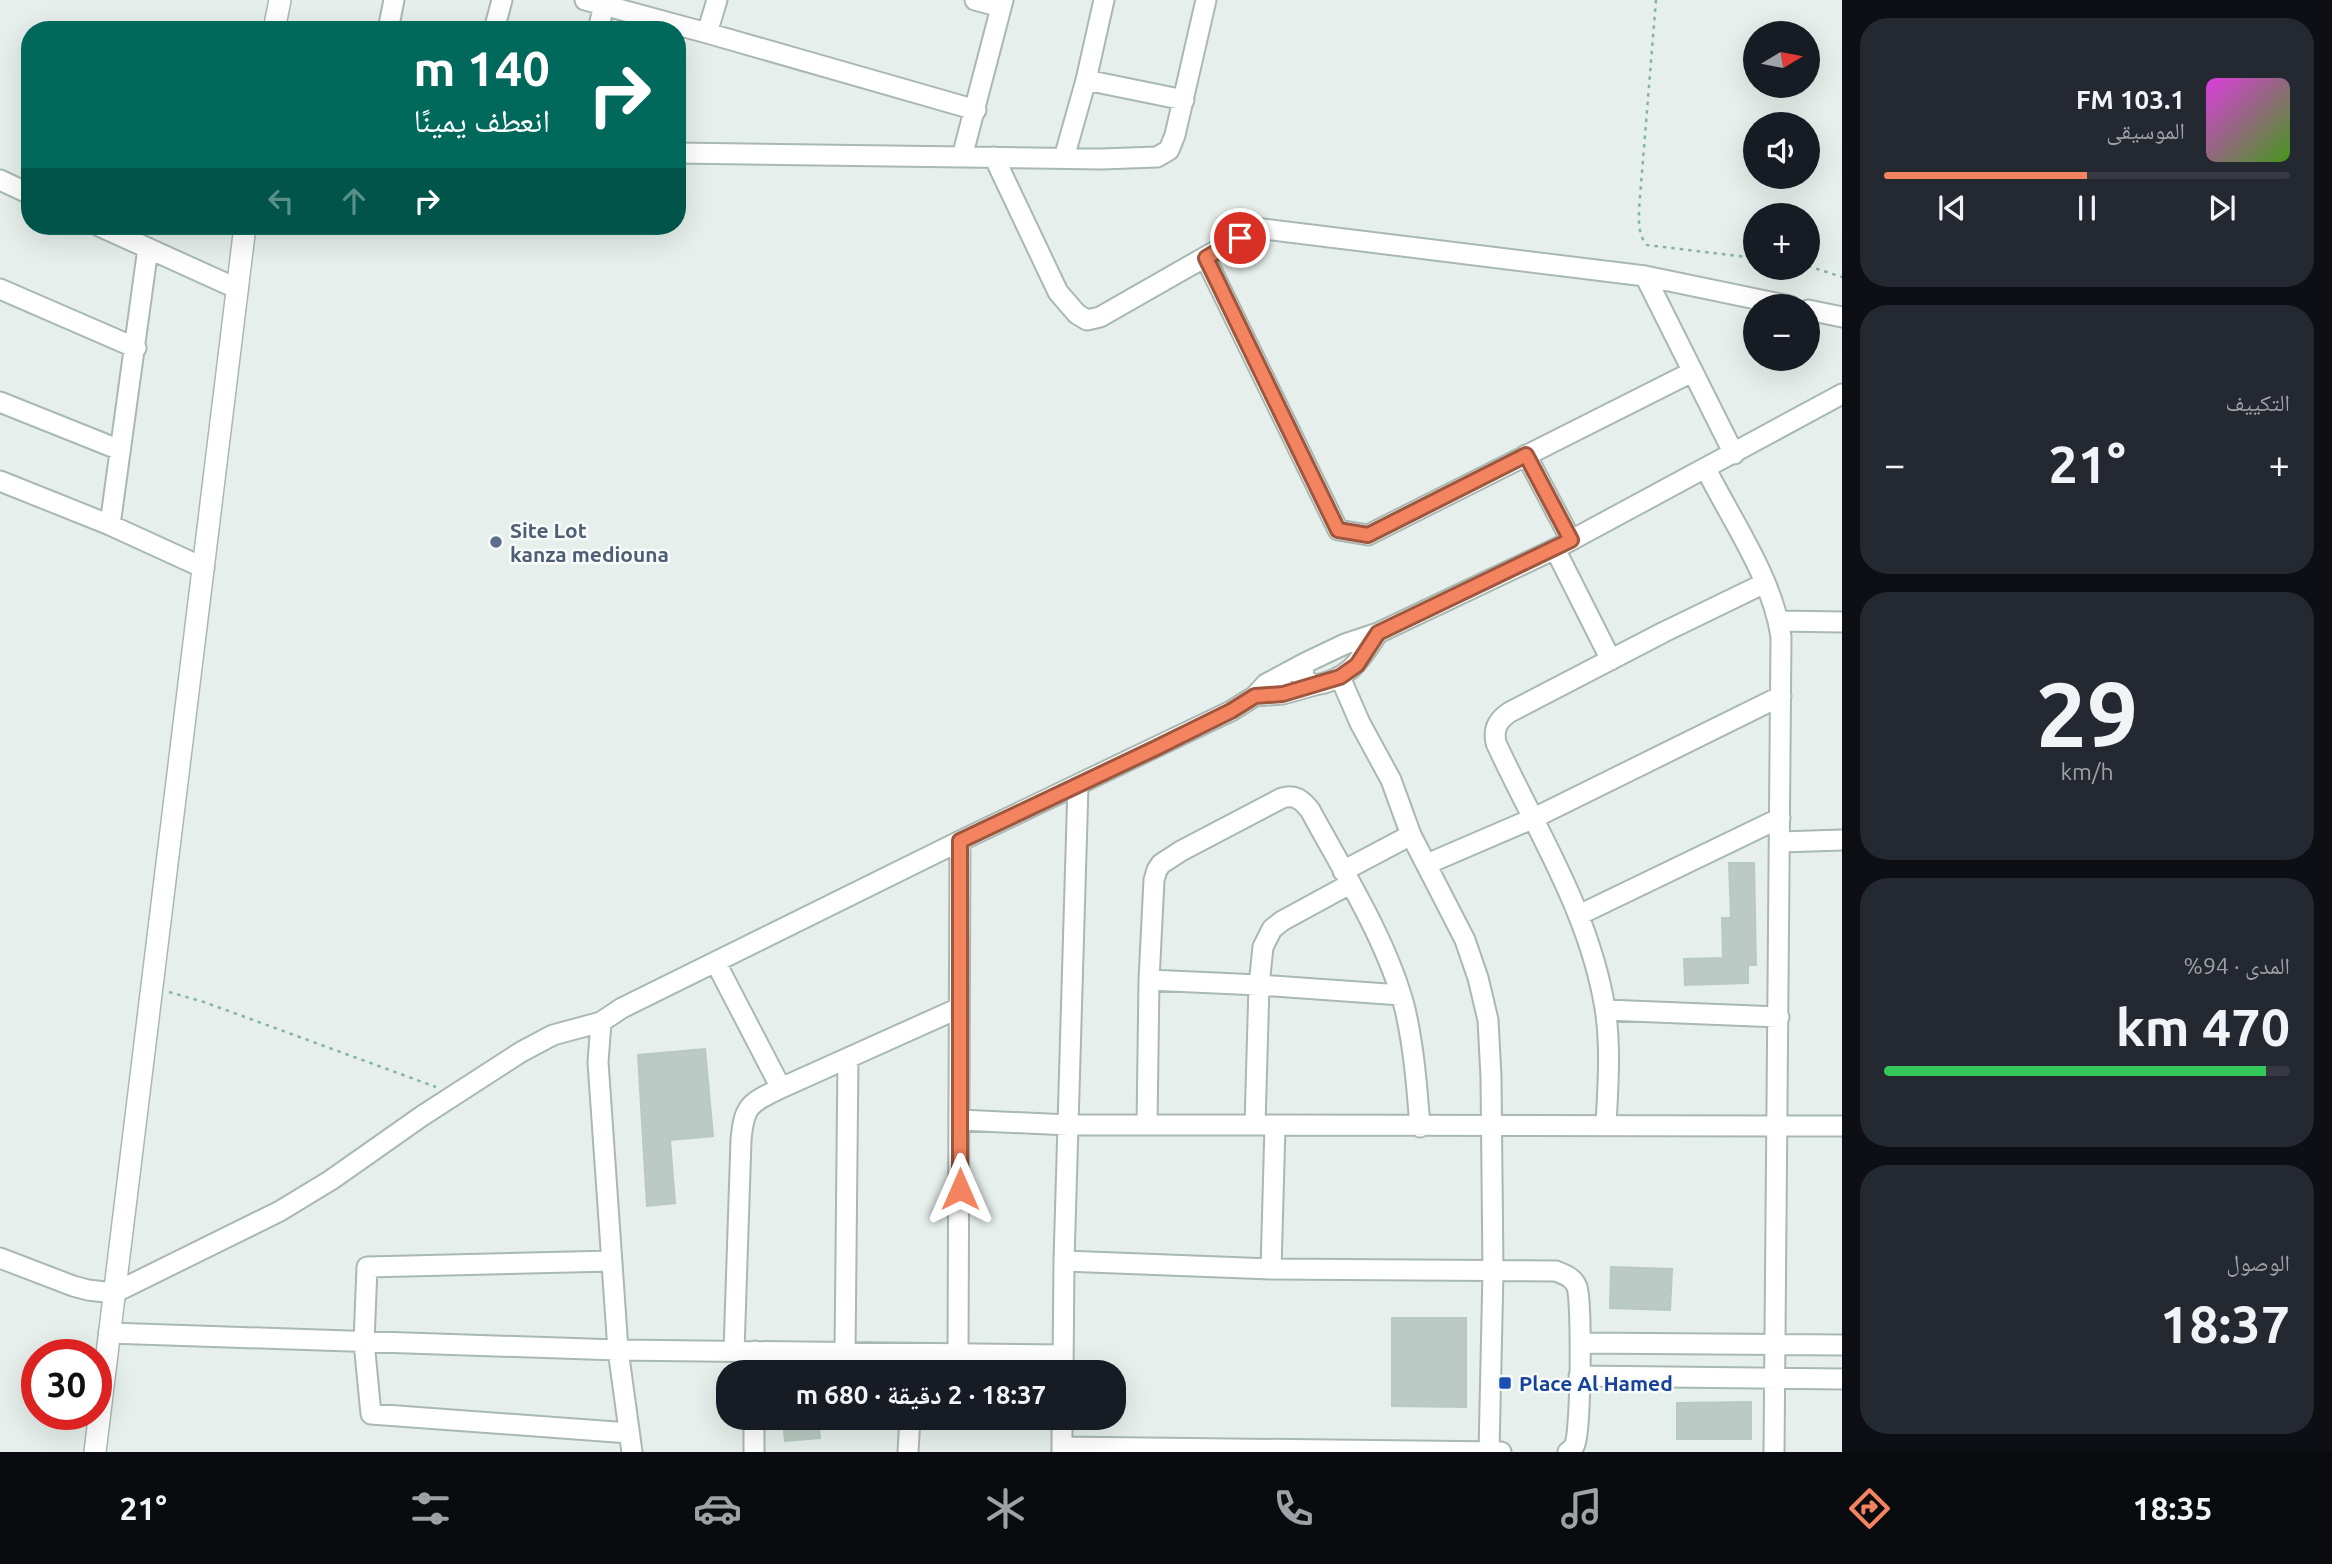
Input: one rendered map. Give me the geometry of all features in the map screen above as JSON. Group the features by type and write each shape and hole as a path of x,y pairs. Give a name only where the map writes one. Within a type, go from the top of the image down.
{"street":[{"path":"276,21 280,0"},
{"path":"390,21 394,0"},
{"path":"496,21 502,0"},
{"path":"707,33 717,0"},
{"path":"962,157 1002,4 975,0"},
{"path":"1064,158 1086,80 1104,0"},
{"path":"686,153 1144,159 1163,155 1172,143 1184,100 1206,0"},
{"path":"597,21 595,3 662,21"},
{"path":"686,27 976,110"},
{"path":"1086,80 1184,100"},
{"path":"994,157 1058,292 1077,314 1087,320 1100,317 1256,228 1645,276 1743,296"},
{"path":"0,180 21,190"},
{"path":"119,235 238,289"},
{"path":"95,1452 244,235"},
{"path":"110,525 148,248"},
{"path":"1206,258 1338,530 1368,535 1692,372"},
{"path":"1645,276 1734,454"},
{"path":"0,289 136,348"},
{"path":"1820,312 1842,317"},
{"path":"0,1258 73,1286 114,1293 280,1211 331,1180 510,1058 554,1035 601,1022 622,1008 960,841 1231,711 1255,696 1266,684 1305,663 1345,644 1378,633 1563,544 1842,394"},
{"path":"0,402 120,450"},
{"path":"1526,455 1611,660"},
{"path":"1706,469 1765,583 1779,621 1781,696 1774,1452"},
{"path":"0,481 110,525 204,568"},
{"path":"1606,1125 1609,1063 1606,1010 1590,943 1534,818 1496,743 1496,726 1501,718 1510,712 1765,583"},
{"path":"1779,621 1842,622"},
{"path":"1255,696 1283,694 1340,677 1357,665 1378,633"},
{"path":"1345,644 1356,651 1359,657 1357,665"},
{"path":"1305,663 1302,678 1315,685"},
{"path":"1340,677 1360,723 1391,780 1411,835 1465,940 1483,996 1491,1045 1493,1272 1489,1452"},
{"path":"1427,864 1534,818 1781,696"},
{"path":"1063,1360 1077,785"},
{"path":"1147,1125 1149,980 1156,873 1161,864 1174,855 1282,798 1292,796 1302,801 1310,810 1387,957 1401,996 1412,1050 1420,1128"},
{"path":"1579,915 1780,818"},
{"path":"1255,1125 1259,985 1263,947 1272,929 1411,835"},
{"path":"958,1354 960,841"},
{"path":"1780,842 1842,841"},
{"path":"716,963 781,1087"},
{"path":"1149,980 1401,996"},
{"path":"734,1351 743,1118 753,1103 781,1087 959,1008"},
{"path":"1606,1010 1779,1017"},
{"path":"601,1022 598,1062 612,1261 618,1350 631,1442 371,1414 364,1342 367,1267 612,1261"},
{"path":"845,1352 848,1058"},
{"path":"960,1120 1069,1125 1420,1128 1492,1125 1842,1126"},
{"path":"1271,1269 1275,1126"},
{"path":"1064,1261 1271,1269 1556,1271 1570,1277 1577,1288 1580,1343 1576,1443 1568,1452"},
{"path":"109,1333 618,1350 845,1352 893,1360"},
{"path":"1580,1343 1842,1345"},
{"path":"755,1351 755,1360"},
{"path":"927,1360 958,1354 1021,1360"},
{"path":"1579,1376 1842,1379"},
{"path":"754,1430 754,1452"},
{"path":"908,1452 909,1430"},
{"path":"1062,1430 1062,1449 1502,1452"}],"path":[{"path":"1657,0 1639,209 1642,239 1647,245 1743,257"},
{"path":"1820,271 1842,277"},
{"path":"152,987 204,1002 456,1094"}],"building":[{"path":"1729,863 1754,863 1756,965 1748,965 1748,983 1685,985 1684,959 1723,958 1722,918 1731,918"},
{"path":"705,1049 713,1136 670,1140 675,1203 647,1206 638,1055"},
{"path":"1611,1267 1672,1269 1670,1310 1610,1308"},
{"path":"1392,1318 1466,1318 1466,1407 1392,1406"},
{"path":"1751,1402 1751,1439 1677,1439 1677,1403"},
{"path":"784,1430 819,1430 820,1438 785,1441"}],"place":[{"name":"Site Lot kanza mediouna","path":"496,542"},
{"name":"Place Al Hamed","path":"1505,1383"}],"route":[{"path":"960,1189 960,841 1154,749 1231,711 1255,696 1283,694 1324,684 1340,677 1357,665 1378,633 1571,540 1526,455 1368,535 1338,530 1206,258 1240,238"}]}
